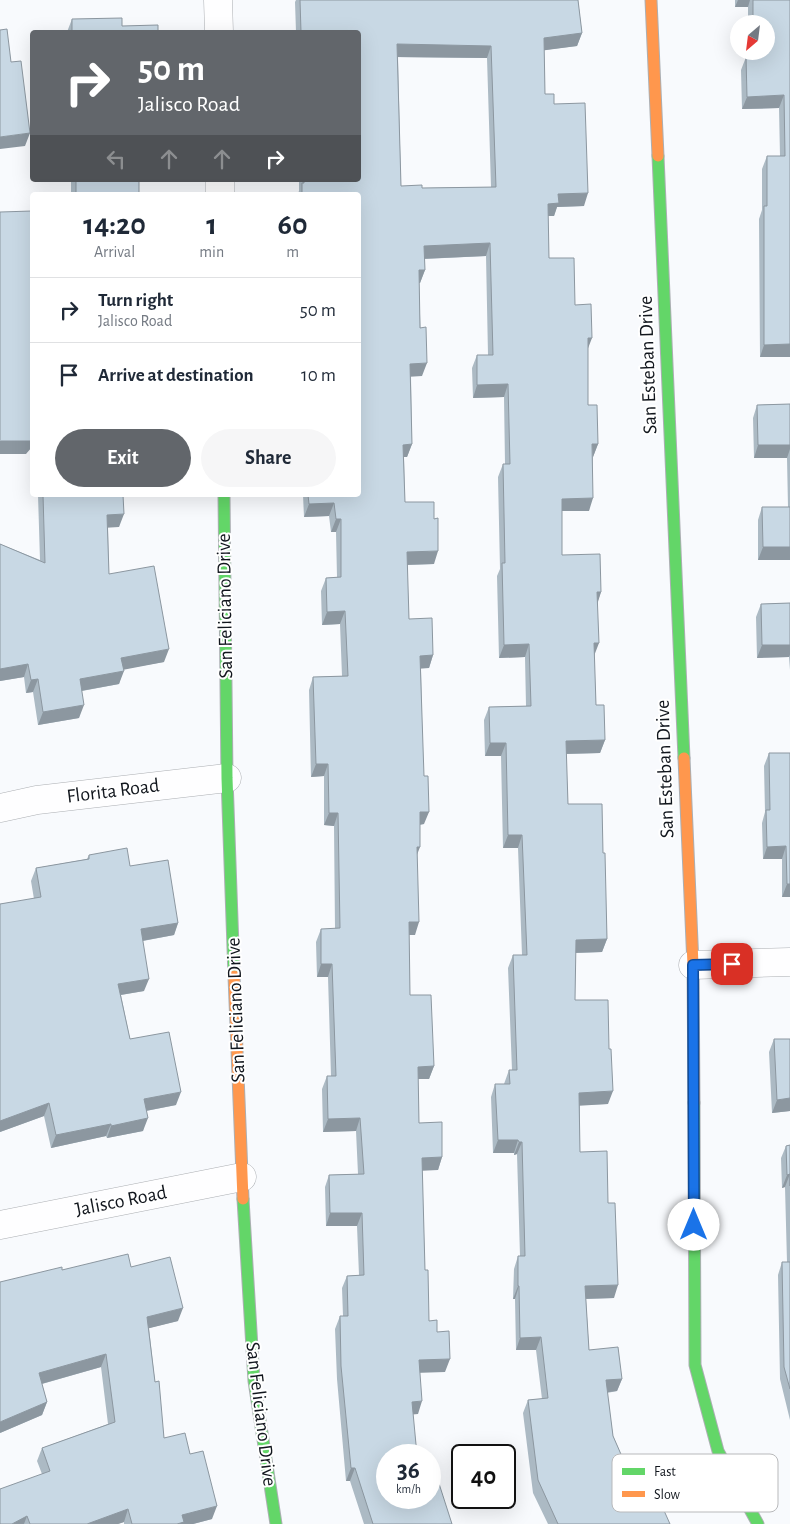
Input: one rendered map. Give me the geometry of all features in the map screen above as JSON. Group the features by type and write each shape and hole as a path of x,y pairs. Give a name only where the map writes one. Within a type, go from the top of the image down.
{"street":[{"path":"218,0 219,30"},
{"name":"San Esteban Drive","path":"651,0 693,965 694,1365 720,1454"},
{"name":"San Feliciano Drive","path":"224,497 227,778 242,1177 254,1381 276,1524"},
{"name":"Florita Road","path":"0,808 38,800 227,778"},
{"path":"693,965 790,962"},
{"name":"Jalisco Road","path":"0,1225 242,1177"},
{"name":"San Esteban Drive","path":"751,1512 758,1524"}],"building":[{"path":"300,0 578,0 582,33 544,38 545,94 554,94 554,104 585,103 588,193 558,194 559,203 548,204 549,258 574,258 575,305 591,304 592,338 588,338 588,405 597,405 598,444 592,444 593,498 562,499 562,555 600,554 601,592 597,592 599,643 594,643 596,705 604,705 605,740 566,741 568,804 602,804 607,939 576,940 575,1000 608,1000 609,1049 611,1049 613,1091 579,1093 580,1152 607,1151 608,1203 615,1203 618,1285 585,1286 589,1350 618,1347 622,1379 606,1380 613,1436 621,1454 612,1454 612,1512 665,1512 670,1524 558,1524 538,1480 528,1400 548,1398 541,1337 520,1338 518,1256 525,1256 522,1142 518,1140 498,1140 495,1084 510,1084 509,1070 517,1070 513,955 527,955 522,835 508,835 506,743 490,743 489,707 531,706 529,644 504,645 502,563 505,563 503,464 510,464 508,384 477,385 477,355 493,355 490,243 424,246 425,270 419,270 420,328 426,327 427,363 410,364 412,444 403,445 405,502 434,502 434,519 438,518 438,551 407,552 409,619 432,618 433,655 420,656 424,776 428,776 429,812 420,812 420,847 417,847 419,922 409,922 410,995 431,995 434,1066 418,1067 419,1123 442,1122 442,1157 422,1158 425,1270 428,1270 429,1321 437,1320 437,1332 449,1331 450,1359 419,1360 422,1401 412,1402 416,1444 376,1444 376,1509 441,1509 441,1490 452,1524 373,1524 355,1468 351,1468 341,1366 340,1316 348,1316 347,1276 364,1275 362,1213 330,1213 329,1175 364,1174 360,1118 328,1119 327,1076 336,1076 332,964 321,964 321,929 340,928 338,813 329,813 328,764 316,764 313,677 348,676 345,611 327,612 326,578 341,577 341,519 336,519 334,503 309,504 308,497 361,497 361,192 302,192 302,183 361,182 361,30 301,30","holes":["397,44 491,46 496,187 422,188 422,185 401,186"]},
{"path":"753,0 790,0 790,344 764,345 764,206 767,206 767,156 785,156 784,95 747,97 746,60 775,60 775,15 753,15"},
{"path":"122,18 122,26 158,25 158,30 72,30 72,19"},
{"path":"7,29 11,62 21,61 30,133 0,137 0,30"},
{"path":"76,182 139,182 139,192 76,192"},
{"path":"30,211 30,441 0,442 0,212"},
{"path":"790,404 790,445 758,445 757,405"},
{"path":"43,497 123,497 124,514 107,515 109,574 154,566 169,649 121,658 124,671 80,679 84,705 43,712 38,679 31,680 28,664 0,669 0,544 45,563"},
{"path":"762,507 790,507 790,547 763,547"},
{"path":"790,603 790,645 762,645 761,604"},
{"path":"769,753 790,753 790,884 787,884 786,846 767,847 766,810 770,810"},
{"path":"127,848 130,866 168,860 178,923 141,929 149,979 118,984 130,1039 169,1032 181,1092 144,1099 148,1118 56,1135 49,1103 0,1121 0,904 41,897 36,868 89,859 89,855"},
{"path":"774,1039 790,1039 790,1098 777,1100"},
{"path":"790,1145 790,1174 787,1175 786,1146"},
{"path":"128,1254 131,1267 170,1257 183,1308 147,1317 155,1382 159,1381 164,1438 185,1433 190,1454 203,1451 217,1506 182,1515 184,1522 177,1524 132,1524 128,1509 87,1524 30,1524 27,1516 12,1524 0,1524 0,1489 50,1471 42,1448 115,1422 106,1354 39,1373 47,1402 0,1422 0,1282 62,1267 62,1270"},
{"path":"782,1262 790,1262 790,1389 784,1367"}],"traffic: fast":[{"path":"658,156 684,758"},
{"path":"224,497 227,778 234,976"},
{"path":"694,1103 695,1365 720,1454"},
{"path":"243,1199 254,1381 276,1524"},
{"path":"751,1512 758,1524"}],"traffic: slow":[{"path":"651,0 658,156"},
{"path":"684,758 693,965 694,1103"},
{"path":"234,976 243,1199"}],"route":[{"path":"694,1225 693,965 732,964"}]}
